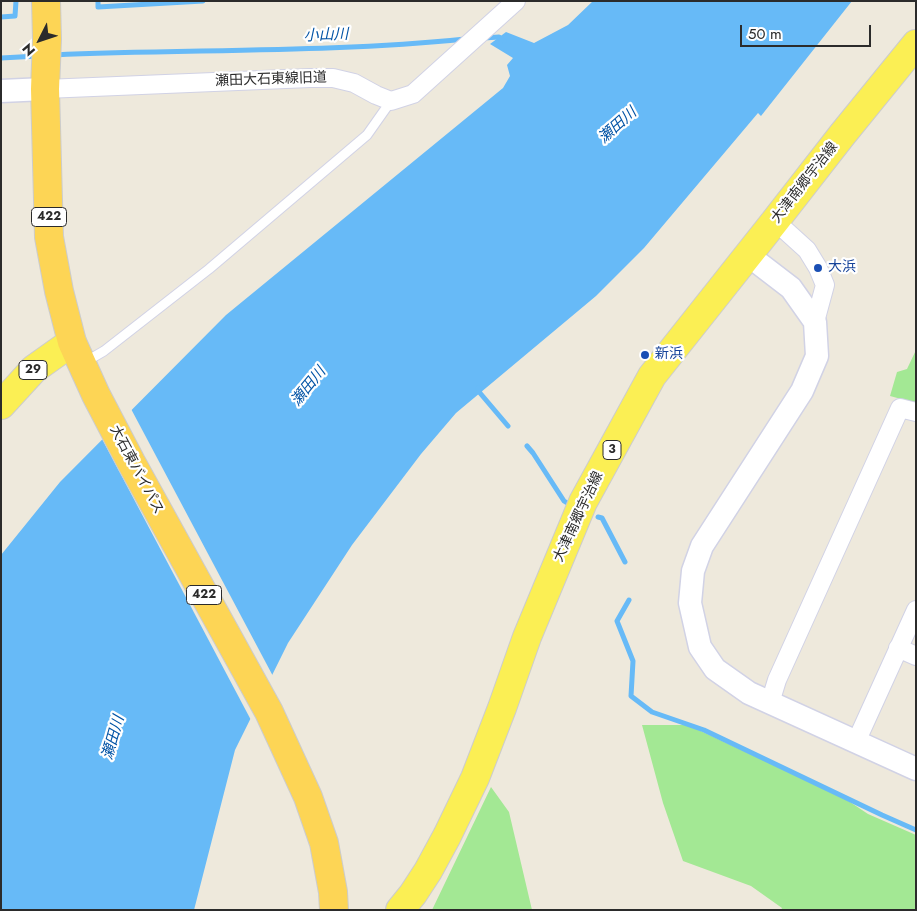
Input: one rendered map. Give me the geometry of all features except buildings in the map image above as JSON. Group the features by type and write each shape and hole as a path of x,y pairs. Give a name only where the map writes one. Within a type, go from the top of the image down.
{"highway":[{"name":"大石東バイパス","path":"46,1 49,237 59,292 77,353 96,395 131,462 269,712 308,797 324,843 334,910"}],"main road":[{"name":"大津南郷宇治線","path":"400,910 428,871 475,778 527,636 583,502 652,376 916,44"},
{"name":"29","path":"1,405 34,369 77,353"}],"street":[{"path":"392,101 413,94 516,1"},
{"name":"瀬田大石東線旧道","path":"46,89 333,78 354,83 376,96 392,101"},
{"path":"1,91 46,89"},
{"path":"775,221 807,250 818,268 825,285 815,322 817,356 802,391 702,546 693,572 690,603 700,648 715,669 749,693 916,769"},
{"path":"748,255 791,288 815,322"},
{"path":"770,703 777,680 900,408 916,412"},
{"path":"856,742 916,610"},
{"path":"898,648 916,656"}],"lane":[{"path":"77,353 104,351 209,269 367,135 392,101"}],"green space":[{"path":"916,350 916,403 890,396 897,372 907,369"},
{"path":"642,725 688,725 844,798 868,814 916,835 916,910 781,910 782,908 751,886 683,861 663,803"},
{"path":"491,787 509,812 532,910 432,910"}],"water":[{"name":"瀬田川","path":"593,1 852,1 761,116 758,113 644,248 596,296 456,413 421,454 352,545 288,643 235,750 194,910 1,910 1,555 60,482 226,315 503,88 510,76 507,65 513,58 490,44 506,32 534,43 568,25"}],"pier":[{"path":"130,407 274,678 252,722 101,437"}],"waterway":[{"path":"1,17 15,16 16,1"},
{"path":"98,1 98,7 203,1"},
{"name":"小山川","path":"484,38 499,37 504,41"},
{"name":"小山川","path":"54,55 363,47 465,39"},
{"name":"小山川","path":"1,58 38,56"},
{"path":"478,388 480,393 508,426"},
{"path":"527,446 564,501 572,506"},
{"path":"598,517 602,518 625,562"},
{"path":"629,600 617,621 633,661 631,696 652,712 704,730 916,830"}],"place":[{"name":"大浜","path":"818,268"},
{"name":"新浜","path":"645,355"}]}
